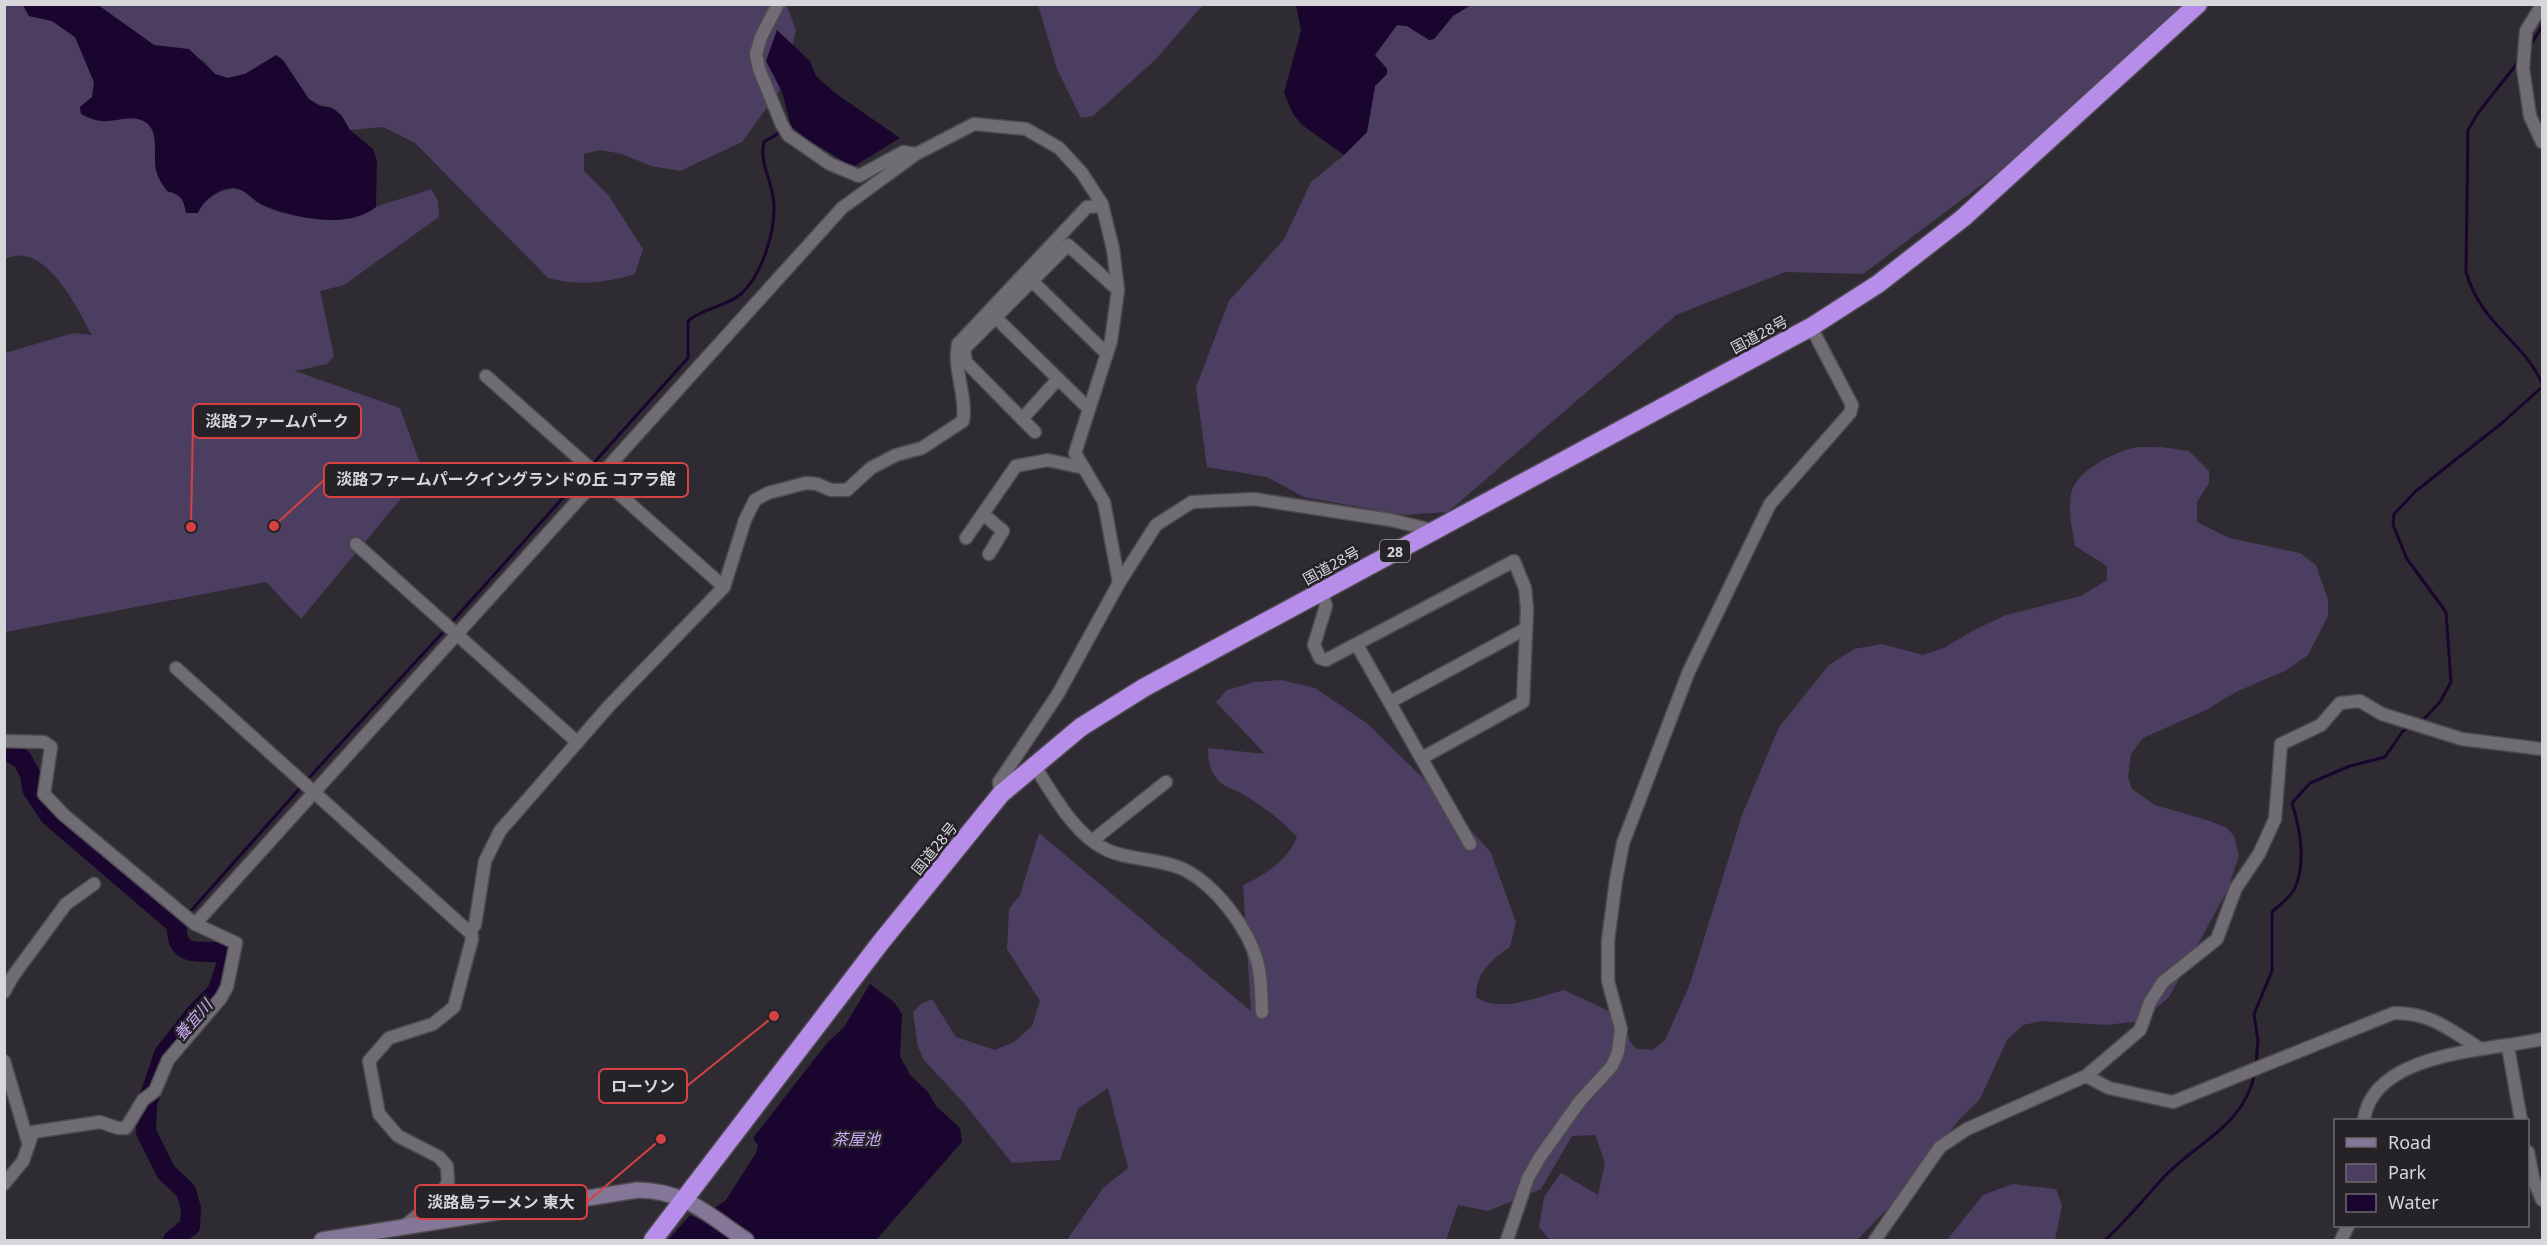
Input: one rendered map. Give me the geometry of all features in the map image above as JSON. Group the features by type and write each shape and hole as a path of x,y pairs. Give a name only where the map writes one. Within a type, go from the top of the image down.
{"highway":[{"name":"国道28号","path":"653,1240 880,942 1001,794 1034,765 1082,727 1132,694 1811,327 1878,284 1963,218 2198,4"}],"main road":[{"path":"322,1240 638,1190 660,1191 686,1198 746,1240"}],"street":[{"path":"2542,5 2526,30 2523,68 2530,116 2542,142"},
{"path":"775,6 761,37 757,62 785,130 830,164 859,176 903,152 916,154"},
{"path":"193,922 596,475 842,208 916,154 974,124 1026,129 1059,148 1082,173 1102,206 1113,249 1118,290 1114,327 1075,453 1104,502 1119,583"},
{"path":"176,668 468,931 475,925 485,861 500,831 577,742 724,587 745,520 755,500 768,493 806,483 817,484 831,490 847,489 871,468 896,455 922,448 963,421 964,410 955,357 958,345 1087,207 1102,206"},
{"path":"1035,432 966,362 964,349 1068,245 1118,290"},
{"path":"1032,281 1107,354"},
{"path":"996,318 1089,409"},
{"path":"1507,1240 1528,1178 1540,1157 1580,1101 1612,1066 1618,1052 1621,1029 1608,981 1608,940 1616,880 1623,843 1689,670 1770,504 1850,413 1852,405 1811,327"},
{"path":"486,376 724,587"},
{"path":"1022,419 1058,379"},
{"path":"966,538 1016,466 1048,460 1084,468"},
{"path":"1001,794 999,782 1058,694 1119,583 1156,525 1192,502 1254,500 1391,520 1432,530"},
{"path":"982,514 1003,531 989,554"},
{"path":"356,544 577,742"},
{"path":"1322,591 1326,606 1314,645 1320,658 1326,660 1514,561 1525,588 1523,702 1422,758"},
{"path":"1390,702 1525,629"},
{"path":"1357,645 1470,844"},
{"path":"1875,1240 1940,1147 1951,1138 2086,1076 2140,1030 2150,1002 2163,982 2217,939 2236,888 2259,854 2275,819 2281,744 2321,725 2340,703 2360,701 2382,714 2462,739 2542,749"},
{"path":"4,741 45,742 51,747 44,794 64,815 193,922 236,943 227,987 222,998 168,1059 155,1091 143,1100 126,1128 100,1122 33,1132 23,1161 4,1184"},
{"path":"1034,765 1057,801 1104,849 1184,869 1232,909 1257,961 1262,1012"},
{"path":"1093,840 1166,782"},
{"path":"4,992 13,976 66,904 94,884"},
{"path":"403,1227 438,1199 448,1182 447,1166 439,1157 398,1136 379,1114 369,1061 389,1038 433,1024 454,1007 472,939 471,928"},
{"path":"2086,1076 2109,1088 2173,1102 2394,1013 2416,1013 2440,1023 2479,1048"},
{"path":"2364,1119 2365,1111 2374,1093 2389,1077 2429,1062 2479,1048 2508,1047 2542,1039"},
{"path":"2508,1047 2521,1119"},
{"path":"4,1061 28,1142"},
{"path":"2529,1157 2533,1178 2542,1200"}],"green space":[{"path":"786,4 796,30 784,84 742,142 680,171 651,166 622,154 601,150 584,154 584,171 609,196 643,249 635,274 613,280 581,283 548,278 415,143 383,127 350,130 338,112 315,103 305,95 286,66 276,56 245,74 228,78 215,74 204,61 154,45 98,5"},
{"path":"1038,4 1203,5 1155,60 1093,116 1081,118 1057,69"},
{"path":"1471,4 2187,5 1996,174 1863,274 1785,272 1676,315 1448,512 1404,515 1304,497 1267,477 1207,467 1196,387 1229,301 1284,239 1311,182 1344,155 1367,132 1375,86 1387,69 1375,55 1397,25 1407,26 1429,40 1434,39 1453,16"},
{"path":"5,5 23,5 29,16 52,21 75,37 94,82 92,98 80,107 81,114 101,121 133,118 148,124 153,134 158,176 167,191 181,198 186,213 218,193 230,189 240,189 262,205 278,211 297,216 326,219 351,216 431,189 438,201 439,217 344,285 320,291 334,356 327,364 295,371 400,408 423,472 301,619 266,582 5,632 5,353 73,333 92,335 68,293 46,267 33,258 19,255 5,259"},
{"path":"2136,447 2161,447 2189,451 2209,471 2209,483 2197,502 2197,522 2229,538 2300,553 2316,565 2328,600 2328,616 2308,655 2285,671 2238,691 2206,710 2143,738 2131,754 2128,777 2132,789 2155,805 2207,820 2227,828 2234,836 2239,856 2227,891 2169,997 2141,1021 2106,1025 2042,1021 2023,1025 2007,1040 1980,1099 1960,1119 1898,1198 1857,1240 1550,1240 1539,1227 1544,1197 1561,1173 1598,1195 1605,1163 1595,1135 1572,1136 1541,1189 1488,1211 1458,1205 1446,1240 1067,1240 1103,1188 1128,1168 1108,1088 1078,1109 1060,1160 1012,1163 963,1102 924,1060 918,1047 913,1012 921,1004 932,999 956,1037 995,1050 1014,1042 1032,1026 1040,1001 1007,949 1009,909 1020,895 1039,833 1251,1011 1243,885 1259,877 1282,860 1297,837 1264,808 1219,782 1211,768 1208,748 1265,754 1216,702 1227,690 1254,682 1281,680 1315,688 1368,724 1443,798 1491,853 1516,922 1510,947 1486,968 1479,980 1476,997 1486,1002 1508,1004 1564,990 1613,1014 1624,1024 1629,1039 1637,1049 1653,1050 1665,1040 1690,984 1742,815 1779,727 1829,665 1854,649 1882,644 1923,655 1944,648 2006,615 2081,596 2107,580 2107,566 2075,546 2070,507 2074,486 2087,471 2115,454"},
{"path":"2013,1184 2056,1189 2062,1205 2055,1240 1947,1240 1983,1195"}],"water":[{"path":"1296,4 1471,5 1453,16 1434,39 1429,40 1407,26 1397,25 1375,55 1387,69 1387,74 1375,86 1367,132 1344,155 1302,125 1293,114 1284,93 1301,30"},
{"path":"23,5 98,5 154,45 189,49 215,74 228,78 245,74 276,55 283,60 309,99 320,106 332,108 341,115 350,130 373,149 377,161 376,207 351,218 321,220 265,206 233,188 222,190 212,196 198,213 186,213 181,198 167,191 158,176 153,134 148,124 133,118 101,121 81,114 80,107 92,97 94,82 75,37 52,21 29,16"},
{"path":"777,30 810,61 816,76 835,93 900,138 853,167 805,138 791,126 782,92 766,61"},
{"name":"茶屋池","path":"870,984 894,1002 902,1014 900,1056 910,1075 928,1092 936,1106 960,1128 962,1142 876,1240 668,1240 690,1215 699,1219 726,1200 756,1153 758,1146 753,1138 827,1043 844,1027"}],"waterway":[{"path":"2530,46 2542,26"},
{"path":"2519,61 2478,113 2468,130 2466,272 2482,306 2524,354 2542,383"},
{"path":"591,466 688,358 688,321 741,294 755,276 770,240 774,216 773,197 763,158 764,142 782,131"},
{"path":"2421,722 2440,702 2451,682 2446,612 2407,559 2393,525 2394,514 2416,491 2502,423 2542,387"},
{"path":"449,625 587,471"},
{"path":"305,782 445,630"},
{"path":"2256,1064 2258,1041 2254,1014 2272,971 2272,912 2288,898 2295,888 2300,867 2299,834 2292,803 2310,783 2350,766 2385,757 2403,731 2409,727"},
{"name":"養宜川","path":"4,749 22,759 30,774 32,789 50,816 177,925 178,938 182,946 188,950 222,953 229,957 217,992 196,1013 164,1054 147,1104 146,1132 166,1172 186,1191 191,1208 190,1226 173,1240"},
{"path":"189,913 301,787"},
{"path":"177,925 185,918"},
{"path":"2105,1240 2162,1179 2230,1121 2249,1092 2255,1073"}],"place":[{"name":"淡路ファームパークイングランドの丘 コアラ館","path":"274,526"},
{"name":"淡路ファームパーク","path":"191,527"},
{"name":"ローソン","path":"774,1016"},
{"name":"淡路島ラーメン 東大","path":"661,1139"}]}
